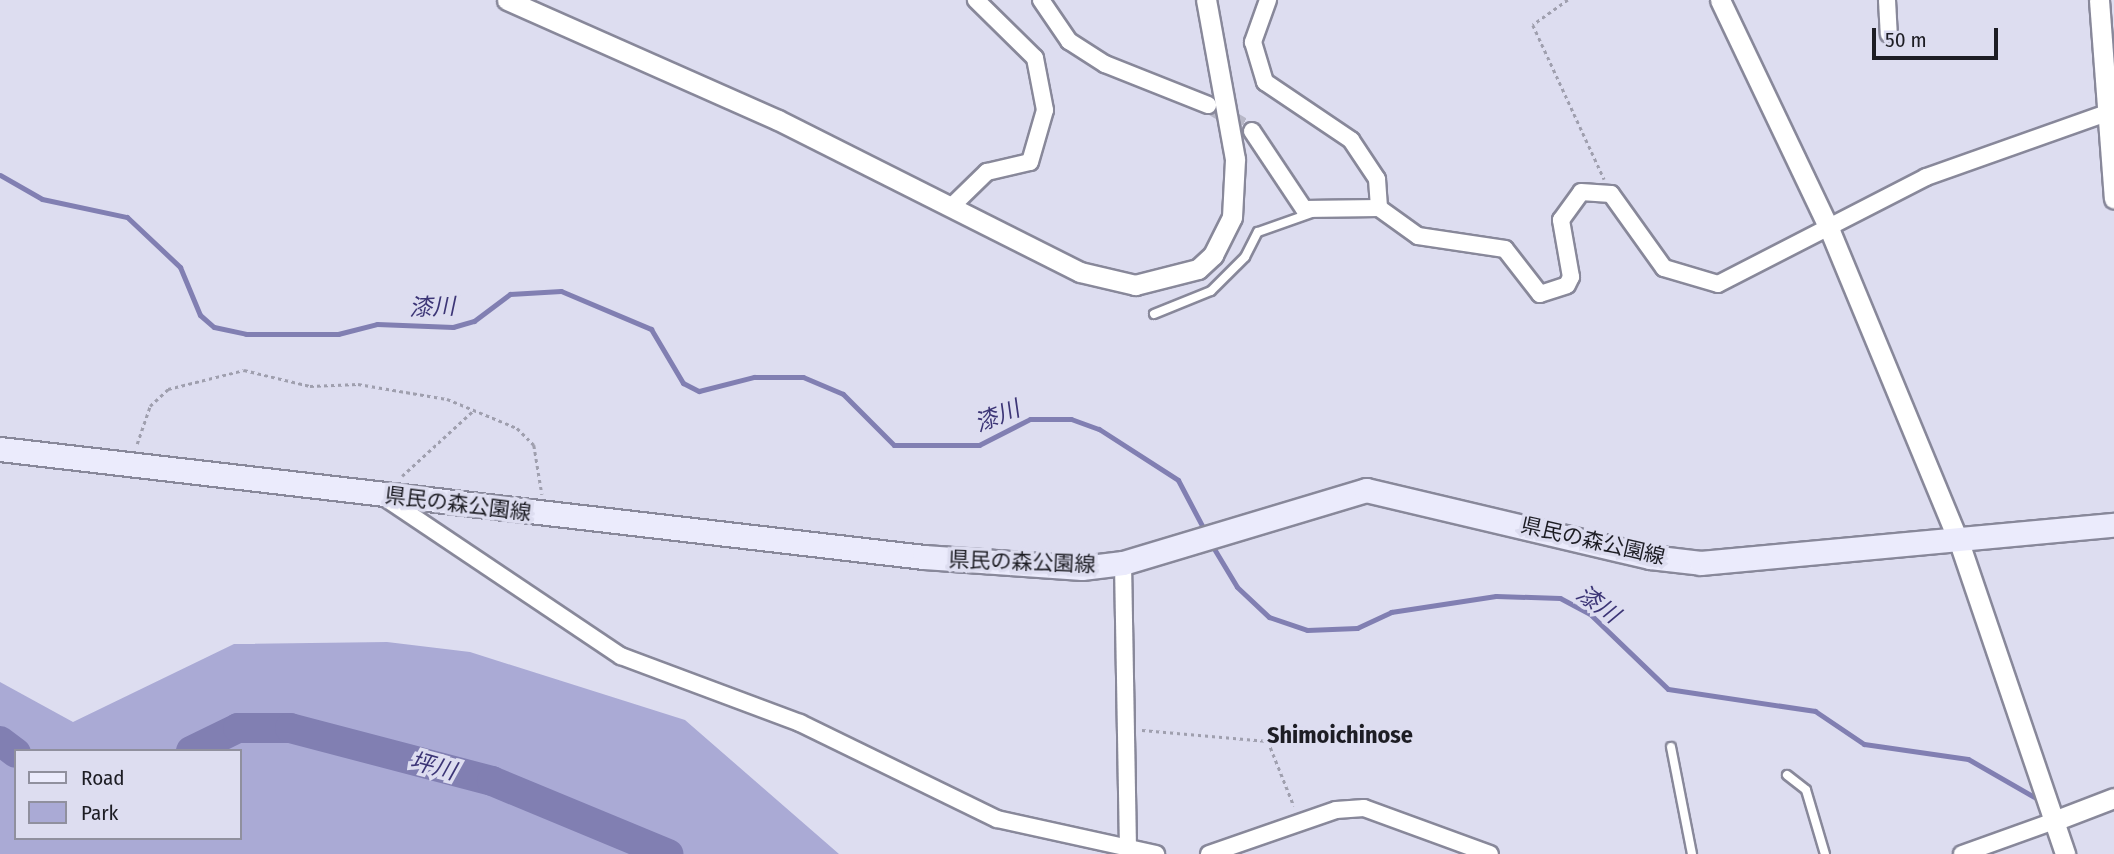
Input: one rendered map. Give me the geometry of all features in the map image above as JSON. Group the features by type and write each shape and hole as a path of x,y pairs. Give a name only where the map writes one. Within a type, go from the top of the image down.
{"main road":[{"name":"県民の森公園線","path":"0,449 924,557 1082,568 1123,563 1248,522 1366,490 1650,557 1701,563 1959,542 2114,525"}],"street":[{"path":"507,0 597,35 1110,282 1159,282 1198,269 1224,238 1235,189 1231,127 1206,0"},
{"path":"952,206 987,172 1030,162 1045,110 1035,58 976,0"},
{"path":"1041,0 1069,41 1087,53 1208,105"},
{"path":"1268,0 1253,42 1265,82 1351,140 1377,179 1379,208"},
{"path":"1720,0 1830,231 1959,542 2064,854"},
{"path":"1887,0 1889,34"},
{"path":"2099,0 2104,114 2114,198"},
{"path":"1252,131 1291,195 1312,213 1360,204 1379,208 1418,236 1505,250 1540,295 1567,285 1571,277 1561,220 1572,198 1592,189 1611,194 1653,258 1706,283 1734,280 1830,231 1926,177 2104,114"},
{"path":"381,495 621,656 800,723 997,819 1156,854"},
{"path":"1123,563 1129,850"},
{"path":"1962,854 2114,798"},
{"path":"1209,854 1301,822 1363,808 1490,854"}],"lane":[{"path":"1154,314 1211,290 1245,257 1258,232 1312,213"},
{"path":"1671,747 1692,854"},
{"path":"1787,775 1806,790 1825,854"}],"path":[{"path":"1568,0 1533,25 1611,194"},
{"path":"134,465 138,429 168,389 244,370 310,386 393,388 474,410 517,428 534,445 543,514"},
{"path":"381,495 474,410"},
{"path":"1127,728 1268,741 1301,822"}],"green space":[{"path":"387,642 470,652 685,720 839,854 0,854 0,682 73,722 234,644"}],"waterway":[{"name":"漆川","path":"0,175 42,199 127,217 180,267 200,315 214,327 246,334 338,334 377,324 453,327 474,321 510,294 561,291 651,329 683,383 699,391 754,377 803,377 843,394 894,445 979,445 1030,419 1071,419 1099,429 1178,480 1206,533"},
{"name":"漆川","path":"1210,542 1237,587 1269,617 1307,630 1357,628 1391,612 1496,596 1560,598 1590,614 1668,689 1815,711 1864,744 1968,759 2036,798"},
{"name":"坪川","path":"195,749 238,728 290,728 492,781 668,854"},
{"name":"坪川","path":"0,741 14,752"}],"tunnel":[{"path":"1208,105 1252,131"}],"district":[{"name":"Shimoichinose","path":"1340,736"}]}
